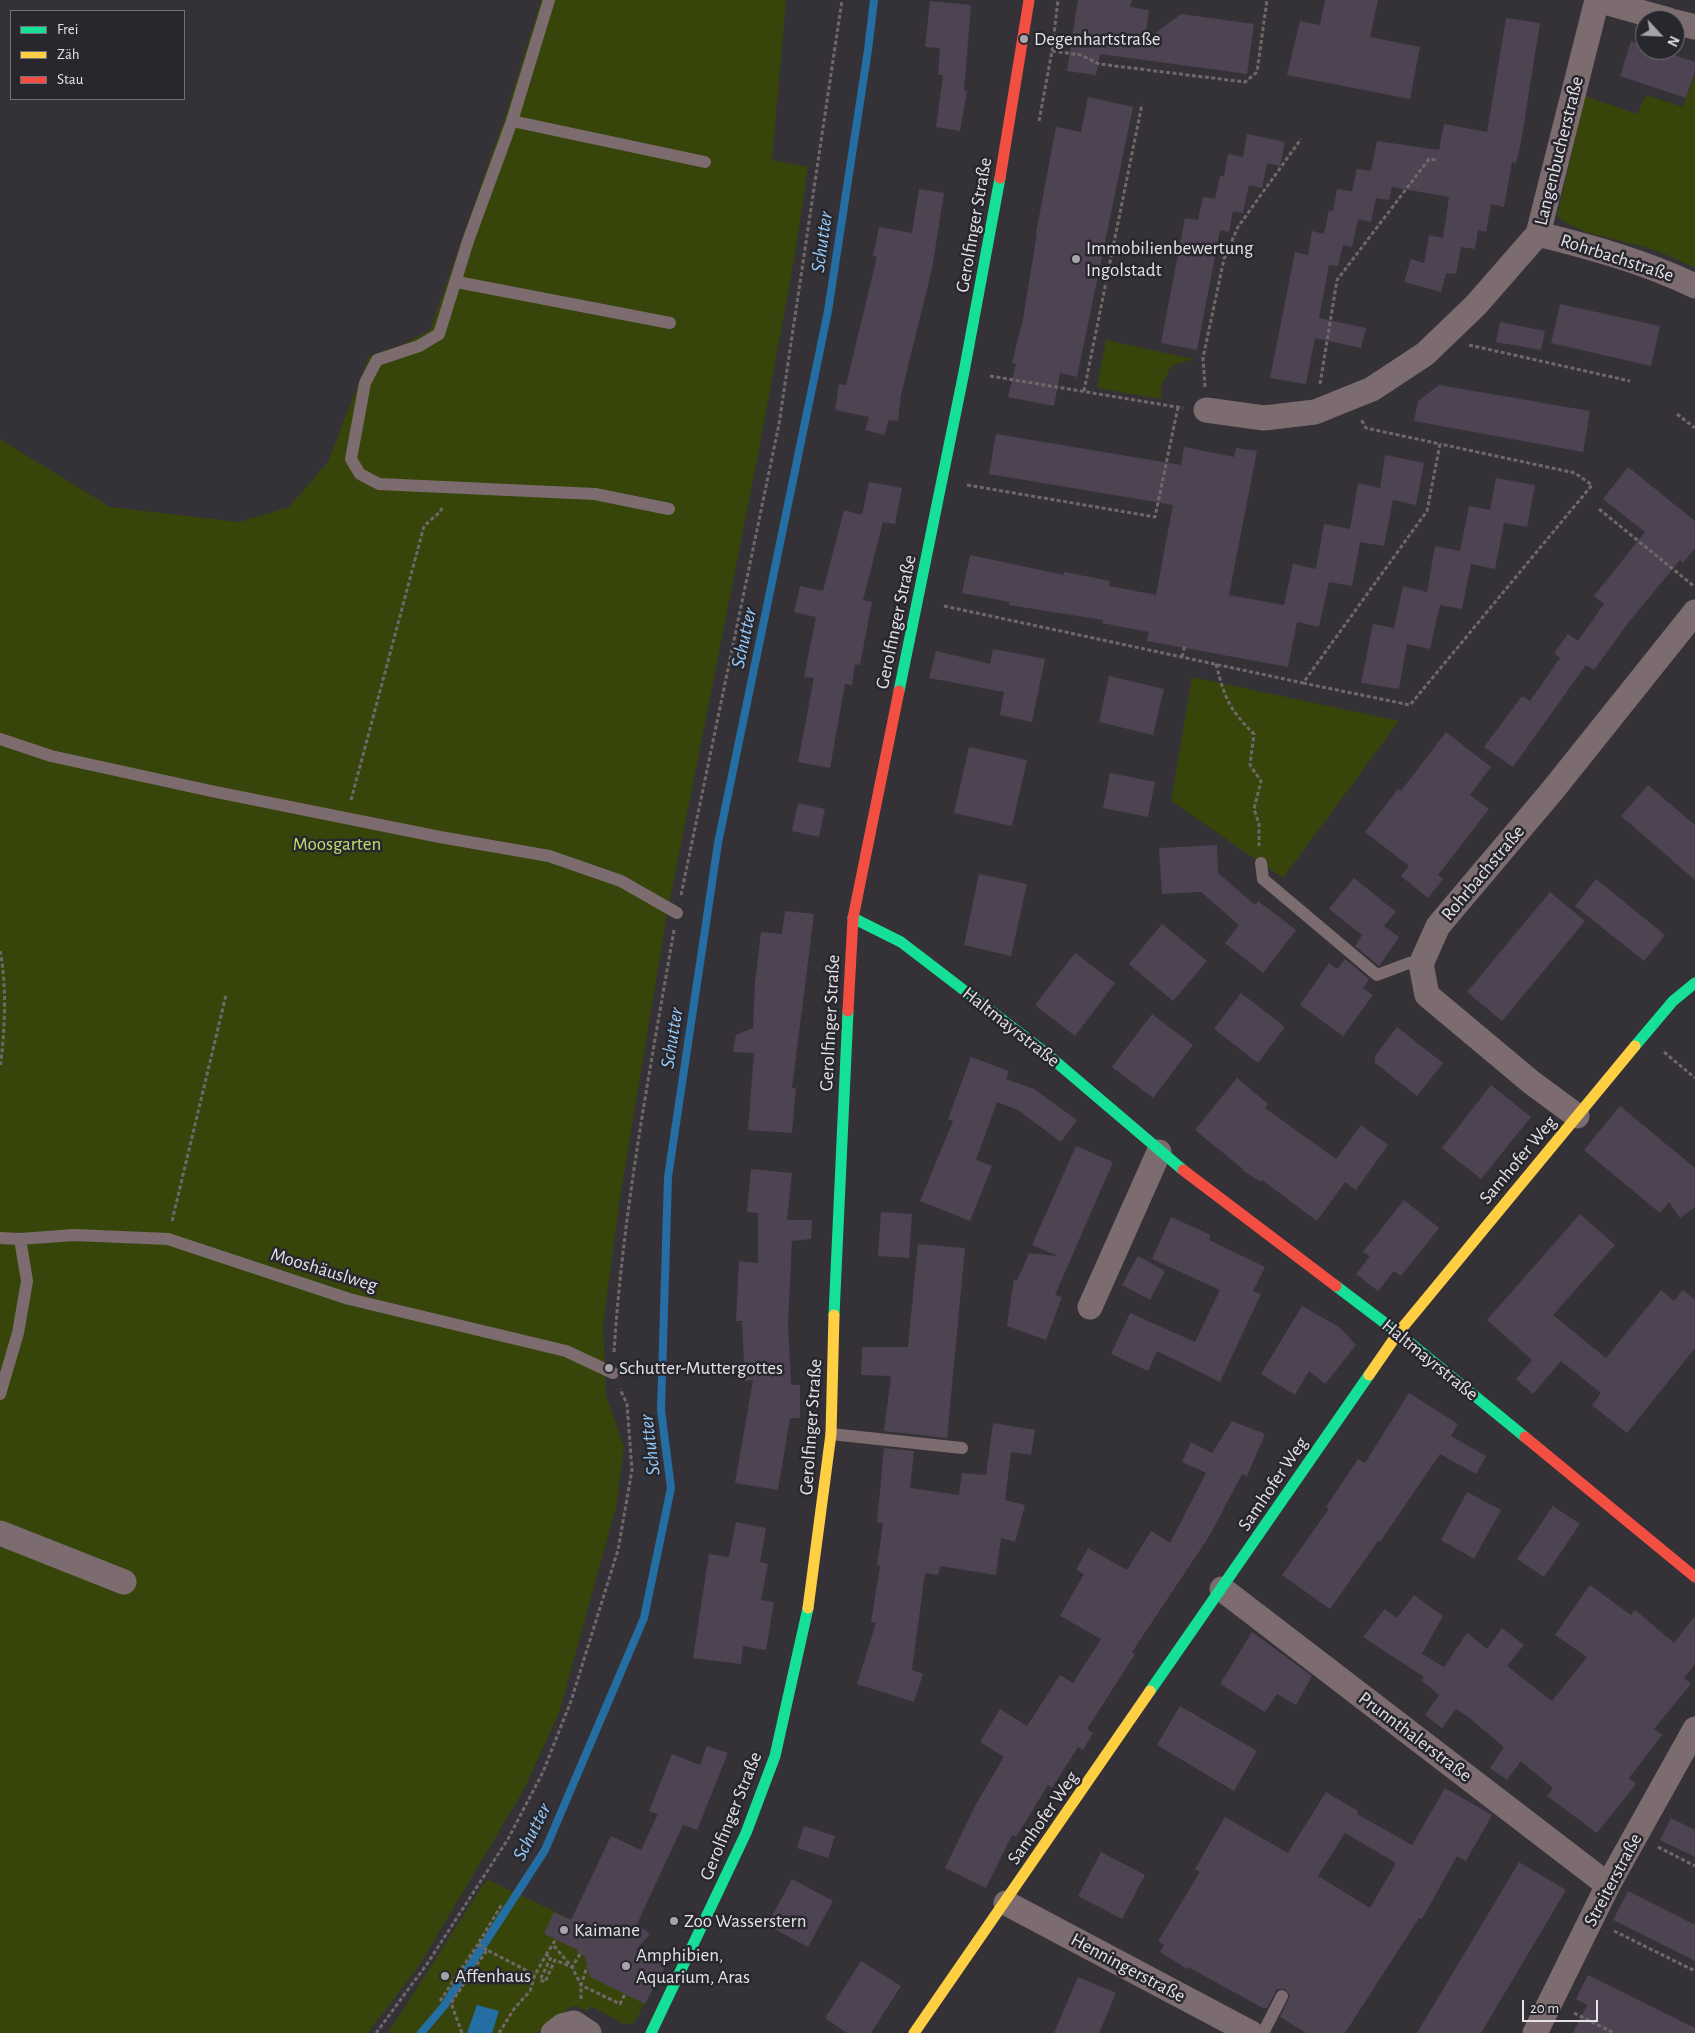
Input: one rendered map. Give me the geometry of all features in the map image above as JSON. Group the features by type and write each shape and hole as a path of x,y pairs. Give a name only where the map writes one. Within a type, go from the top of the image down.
{"street":[{"name":"Gerolfinger Straße","path":"651,2033 731,1866 775,1756 804,1633 819,1536 831,1434 836,1246 853,918 964,372 1003,164 1029,0"},
{"path":"1596,0 1635,11"},
{"name":"Langenbucherstraße","path":"1206,410 1264,418 1315,412 1372,389 1425,354 1476,305 1538,234 1596,0"},
{"name":"Rohrbachstraße","path":"1538,234 1671,274 1695,286"},
{"name":"Rohrbachstraße","path":"1421,964 1438,926 1552,791 1695,612"},
{"name":"Haltmayrstraße","path":"853,918 900,942 1042,1050 1159,1152 1398,1332 1695,1577"},
{"path":"1421,964 1427,995 1577,1116"},
{"name":"Samhofer Weg","path":"914,2033 1006,1903 1398,1332 1673,1001 1695,982"},
{"path":"1090,1306 1159,1152"},
{"path":"0,1533 124,1582"},
{"name":"Prunnthalerstraße","path":"1222,1589 1608,1884"},
{"name":"Streiterstraße","path":"1535,2033 1608,1884 1695,1729"},
{"name":"Henningerstraße","path":"1006,1903 1251,2033"}],"lane":[{"path":"549,0 512,121 468,241 457,282 439,334 419,346 376,360 365,383 351,458 360,474 379,484 595,494 669,509"},
{"path":"512,121 704,162"},
{"path":"457,282 670,323"},
{"path":"0,739 51,756 346,818 549,856 620,881 677,913"},
{"path":"1261,863 1263,879 1377,975 1409,964 1421,964"},
{"name":"Mooshäuslweg","path":"0,1238 20,1239 74,1235 168,1239 349,1299 566,1351 613,1373"},
{"path":"0,1394 18,1333 27,1281 20,1239"},
{"path":"831,1434 962,1448"},
{"path":"1263,2033 1282,1996"}],"path":[{"path":"376,2033 427,1964 508,1839 543,1772 571,1701 618,1550 632,1470 627,1404 613,1373 619,1276 644,1104 677,913 779,424 842,0"},
{"path":"1038,127 1052,51 1058,0"},
{"path":"1052,51 1081,55 1099,64 1244,82 1256,72 1267,0"},
{"path":"1084,391 1142,104"},
{"path":"964,372 1206,410 1203,358 1224,259 1238,227 1301,139"},
{"path":"1315,412 1338,280 1430,159 1436,160"},
{"path":"1441,339 1630,381"},
{"path":"989,385 992,366"},
{"path":"919,600 1303,683 1410,704 1592,485 1576,473 1366,428 1350,397"},
{"path":"942,480 1155,517 1178,407"},
{"path":"1677,414 1695,428"},
{"path":"1303,683 1427,511 1440,444"},
{"path":"968,494 972,476"},
{"path":"346,818 424,526 440,512 451,487"},
{"path":"1599,509 1695,587"},
{"path":"1182,657 1184,645"},
{"path":"1216,664 1227,702 1234,714 1254,734 1250,765 1262,781 1254,809 1259,824 1261,863"},
{"path":"0,951 3,964 1,1005 5,1038 0,1067"},
{"path":"168,1239 226,995"},
{"path":"1644,1036 1695,1078"},
{"path":"1635,1836 1695,1866"},
{"path":"440,2001 479,1944 502,1904"},
{"path":"1591,1920 1695,1971"},
{"path":"499,2033 514,2009 530,1991 535,1975 556,1940"},
{"path":"479,1944 535,1975"},
{"path":"554,1946 572,1967 581,1986 620,2004 625,1994"},
{"path":"462,2033 451,2003 487,1949"},
{"path":"572,1967 580,1954"},
{"path":"546,1955 550,1957 540,1980 545,1982 555,1960 572,1967"},
{"path":"572,2030 582,2007 581,1986 587,1967"},
{"path":"1550,2002 1614,2033"}],"green space":[{"name":"Moosgarten","path":"541,0 786,0 772,160 808,167 794,260 758,455 666,920 619,1204 603,1326 606,1395 624,1447 616,1507 559,1713 523,1791 420,1964 368,2033 0,2033 0,439 110,507 239,522 289,507 328,462 369,356 406,343 430,330 505,117"},
{"path":"1695,74 1695,268 1648,248 1586,232 1557,216 1585,96 1637,114 1646,95 1683,107"},
{"path":"1106,340 1193,359 1171,366 1161,387 1161,399 1097,388"},
{"path":"1192,677 1399,721 1283,878 1171,801"},
{"path":"487,1879 666,1965 634,2023 624,2024 591,2006 588,2011 576,2006 569,2008 537,2033 388,2033"}],"water":[{"path":"477,2005 499,2011 492,2033 467,2033"}],"building":[{"path":"1078,0 1132,0 1130,7 1149,10 1145,41 1181,14 1254,24 1247,74 1100,54 1096,75 1067,71"},
{"path":"1325,0 1378,0 1370,37 1420,47 1410,99 1287,75 1300,21 1320,25"},
{"path":"930,1 971,5 964,90 967,91 960,131 936,127 943,75 938,75 940,48 925,47"},
{"path":"1506,18 1540,23 1521,142 1516,163 1512,162 1504,207 1491,204 1486,232 1478,230 1475,249 1461,247 1456,274 1446,273 1441,292 1404,282 1411,259 1424,263 1429,235 1443,238 1449,197 1392,187 1389,200 1376,198 1371,222 1358,219 1352,247 1343,245 1338,266 1329,265 1319,318 1366,328 1361,348 1315,338 1306,384 1270,378 1295,252 1308,255 1312,231 1324,234 1329,210 1333,211 1337,189 1352,191 1357,169 1371,171 1377,141 1439,150 1444,124 1487,132"},
{"path":"1631,41 1635,42 1635,60 1685,59 1695,62 1695,71 1686,98 1620,76"},
{"path":"1088,97 1133,107 1077,377 1060,373 1054,406 1008,397 1016,364 1012,363 1023,319 1036,233 1056,127 1081,132"},
{"path":"1247,134 1285,142 1280,166 1267,163 1262,188 1249,185 1243,213 1233,211 1229,232 1220,230 1197,350 1161,343 1185,218 1198,220 1203,197 1215,199 1220,176 1224,176 1228,154 1243,157"},
{"path":"919,189 944,193 932,269 901,395 898,421 889,420 884,435 865,430 869,417 835,410 839,384 846,385 877,257 873,256 879,227 912,233"},
{"path":"1560,304 1660,326 1651,366 1551,343"},
{"path":"1500,322 1545,331 1541,350 1496,342"},
{"path":"1439,385 1590,411 1583,452 1414,421 1418,401"},
{"path":"996,434 1181,465 1184,447 1234,457 1236,448 1257,451 1229,595 1284,605 1293,564 1316,569 1324,524 1350,529 1358,483 1380,488 1385,455 1424,463 1416,505 1393,500 1384,546 1360,542 1352,586 1329,582 1319,627 1297,622 1288,667 1147,641 1149,632 1102,623 1103,620 1009,605 1010,602 962,593 970,555 1064,575 1064,572 1110,581 1109,586 1156,595 1173,505 989,474"},
{"path":"1628,467 1695,521 1695,548 1683,563 1680,560 1628,623 1594,670 1586,665 1513,767 1484,747 1522,696 1530,701 1560,658 1554,653 1568,634 1578,641 1604,604 1594,596 1645,532 1603,499"},
{"path":"1496,478 1535,485 1527,527 1504,523 1495,569 1471,564 1462,609 1440,605 1430,649 1407,644 1399,689 1361,683 1373,624 1394,628 1403,586 1427,592 1435,546 1460,551 1469,506 1490,510"},
{"path":"869,482 902,488 895,524 883,522 863,600 872,602 860,665 855,664 852,685 845,684 830,768 798,762 814,678 804,677 816,617 794,612 800,586 823,591 844,510 862,515"},
{"path":"993,649 1045,659 1032,722 1000,715 1004,692 929,678 936,651 990,664"},
{"path":"1109,676 1164,689 1153,735 1099,722"},
{"path":"1446,732 1491,767 1470,795 1489,809 1438,875 1443,879 1428,898 1401,876 1409,866 1365,832 1398,789 1401,791"},
{"path":"969,747 1027,760 1012,826 954,813"},
{"path":"1110,773 1155,782 1148,817 1103,808"},
{"path":"1648,785 1695,825 1695,880 1621,816"},
{"path":"798,803 825,809 819,837 792,831"},
{"path":"1217,845 1218,873 1255,905 1258,901 1296,930 1263,973 1225,943 1239,925 1201,892 1162,894 1159,848"},
{"path":"979,874 1027,884 1011,956 964,945"},
{"path":"1354,878 1396,912 1384,926 1399,937 1379,966 1355,946 1362,935 1329,909"},
{"path":"1596,879 1665,935 1644,961 1575,906"},
{"path":"1550,892 1585,921 1502,1021 1467,992"},
{"path":"785,911 814,914 792,1088 796,1088 792,1133 748,1130 754,1053 733,1052 736,1035 753,1028 755,983 761,932 782,934"},
{"path":"1162,924 1207,961 1173,1001 1129,964"},
{"path":"1075,953 1115,983 1075,1036 1035,1005"},
{"path":"1345,959 1369,979 1363,988 1373,995 1343,1036 1300,1005 1329,963 1337,969"},
{"path":"1241,993 1285,1027 1258,1063 1214,1029"},
{"path":"1152,1014 1193,1045 1153,1098 1112,1067"},
{"path":"1397,1027 1443,1063 1417,1096 1375,1063 1375,1056"},
{"path":"971,1057 1009,1071 1006,1079 1034,1089 1077,1120 1061,1142 1018,1110 997,1102 976,1160 992,1166 970,1221 920,1201 953,1121 948,1119"},
{"path":"1237,1078 1268,1104 1265,1108 1336,1159 1361,1125 1388,1145 1356,1190 1345,1182 1317,1221 1262,1180 1261,1182 1242,1170 1195,1130"},
{"path":"1491,1085 1531,1117 1481,1179 1442,1148"},
{"path":"1620,1106 1695,1168 1695,1207 1680,1218 1669,1202 1660,1213 1584,1150"},
{"path":"1076,1146 1113,1162 1055,1295 1062,1297 1046,1340 1007,1326 1014,1279 1017,1281 1029,1253 1058,1256 1032,1245"},
{"path":"751,1169 792,1173 787,1220 812,1220 811,1239 792,1241 788,1322 791,1385 800,1385 800,1418 790,1418 778,1490 735,1483 753,1380 745,1381 742,1321 736,1321 739,1261 758,1263 758,1213 747,1212"},
{"path":"1404,1200 1439,1228 1401,1276 1394,1271 1378,1291 1356,1274 1370,1256 1363,1252"},
{"path":"881,1212 912,1214 909,1258 878,1256"},
{"path":"1580,1214 1615,1245 1553,1315 1606,1358 1661,1290 1674,1301 1683,1290 1695,1300 1695,1348 1627,1433 1592,1405 1601,1393 1561,1361 1533,1394 1516,1379 1532,1360 1487,1320"},
{"path":"1171,1217 1211,1235 1209,1240 1265,1267 1253,1291 1261,1294 1220,1382 1157,1351 1148,1371 1111,1354 1130,1313 1195,1342 1220,1290 1152,1259"},
{"path":"918,1244 965,1248 947,1438 884,1431 891,1376 861,1375 862,1347 908,1347"},
{"path":"1138,1256 1165,1271 1150,1300 1122,1285"},
{"path":"1302,1306 1339,1327 1356,1345 1325,1384 1309,1371 1295,1395 1261,1374"},
{"path":"1409,1393 1458,1424 1451,1436 1486,1456 1476,1474 1440,1454 1380,1542 1378,1541 1330,1609 1282,1575 1329,1509 1326,1507 1358,1459 1365,1463"},
{"path":"1232,1421 1265,1434 1247,1476 1242,1474 1210,1535 1132,1652 1135,1654 1087,1729 1093,1733 1083,1750 1078,1747 1052,1788 1048,1785 1016,1837 1012,1835 986,1888 945,1868 976,1804 1004,1757 980,1742 1000,1709 1027,1726 1060,1675 1073,1683 1101,1639 1060,1616 1084,1574 1076,1570 1088,1548 1127,1570 1151,1531 1170,1543 1206,1473 1182,1462 1191,1442 1212,1453"},
{"path":"993,1423 1035,1430 1031,1455 1011,1452 1005,1500 1025,1505 1015,1542 1001,1538 996,1575 940,1566 938,1575 925,1573 912,1670 923,1674 914,1702 857,1684 876,1623 871,1622 880,1566 877,1565 883,1523 877,1522 884,1448 914,1451 910,1488 959,1495 962,1473 986,1475"},
{"path":"1467,1492 1501,1510 1474,1559 1441,1540"},
{"path":"1553,1506 1580,1524 1544,1577 1517,1559"},
{"path":"736,1522 766,1528 760,1562 768,1564 761,1600 774,1602 766,1650 743,1646 741,1664 693,1658 709,1554 729,1557"},
{"path":"1590,1585 1631,1615 1635,1610 1674,1643 1695,1616 1695,1664 1684,1678 1691,1684 1654,1729 1662,1735 1629,1778 1636,1784 1597,1833 1547,1796 1553,1788 1521,1761 1507,1780 1490,1768 1504,1747 1467,1716 1456,1709 1442,1728 1425,1715 1439,1695 1421,1680 1424,1677 1363,1637 1385,1609 1397,1618 1414,1595 1443,1616 1422,1654 1444,1667 1467,1633 1487,1649 1502,1628 1524,1645 1507,1666 1552,1701 1587,1657 1555,1635"},
{"path":"1252,1632 1312,1676 1296,1705 1277,1694 1265,1712 1220,1684"},
{"path":"1180,1706 1257,1751 1234,1791 1157,1745"},
{"path":"707,1746 728,1753 697,1830 683,1825 637,1924 650,1934 636,1950 666,1965 645,2004 590,1977 585,1956 577,1952 578,1950 544,1934 554,1912 571,1920 611,1836 641,1850 658,1814 649,1811 672,1754 700,1765"},
{"path":"1445,1788 1492,1815 1466,1861 1457,1856 1422,1919 1419,1918 1345,2033 1306,2033 1280,2017 1290,1996 1285,1989 1277,1989 1267,2008 1263,2008 1188,1967 1187,1969 1160,1952 1164,1945 1158,1941 1200,1872 1195,1869 1225,1817 1288,1853 1326,1792 1358,1811 1357,1814 1412,1845","holes":["1345,1833 1396,1863 1370,1908 1318,1876"]},
{"path":"1671,1818 1695,1830 1695,1857 1660,1840"},
{"path":"804,1826 835,1836 828,1858 797,1848"},
{"path":"1101,1852 1145,1875 1122,1919 1078,1896"},
{"path":"1519,1862 1566,1890 1481,2033 1417,2033"},
{"path":"792,1879 833,1901 808,1947 767,1925"},
{"path":"1628,1891 1695,1925 1695,1961 1613,1920"},
{"path":"861,1961 901,1986 871,2033 847,2033 825,2018"},
{"path":"1588,1975 1695,2028 1695,2033 1573,2033 1587,2005 1576,1999"},
{"path":"1078,1977 1116,1993 1099,2033 1054,2033"}],"waterway":[{"name":"Schutter","path":"421,2033 444,2006 545,1850 644,1618 671,1488 661,1410 668,1177 718,843 828,311 874,0"}],"traffic: fast":[{"path":"899,691 964,372 1000,178"},
{"path":"853,918 901,942 1042,1050 1183,1170"},
{"path":"1635,1046 1673,1001 1695,983"},
{"path":"834,1315 848,1011"},
{"path":"1336,1286 1398,1333 1525,1437"},
{"path":"1150,1691 1369,1375"},
{"path":"651,2033 746,1833 775,1756 808,1608"}],"traffic: slow":[{"path":"1369,1375 1398,1333 1635,1046"},
{"path":"808,1608 831,1434 834,1315"},
{"path":"914,2033 1150,1691"}],"traffic: jam":[{"path":"1000,178 1029,0"},
{"path":"848,1011 853,918 899,691"},
{"path":"1183,1170 1336,1286"},
{"path":"1525,1437 1695,1577"}],"place":[{"name":"Degenhartstraße","path":"1024,39"},
{"name":"Immobilienbewertung Ingolstadt","path":"1076,259"},
{"name":"Schutter-Muttergottes","path":"609,1368"},
{"name":"Zoo Wasserstern","path":"674,1921"},
{"name":"Kaimane","path":"564,1930"},
{"name":"Amphibien, Aquarium, Aras","path":"626,1966"},
{"name":"Affenhaus","path":"445,1976"}]}
